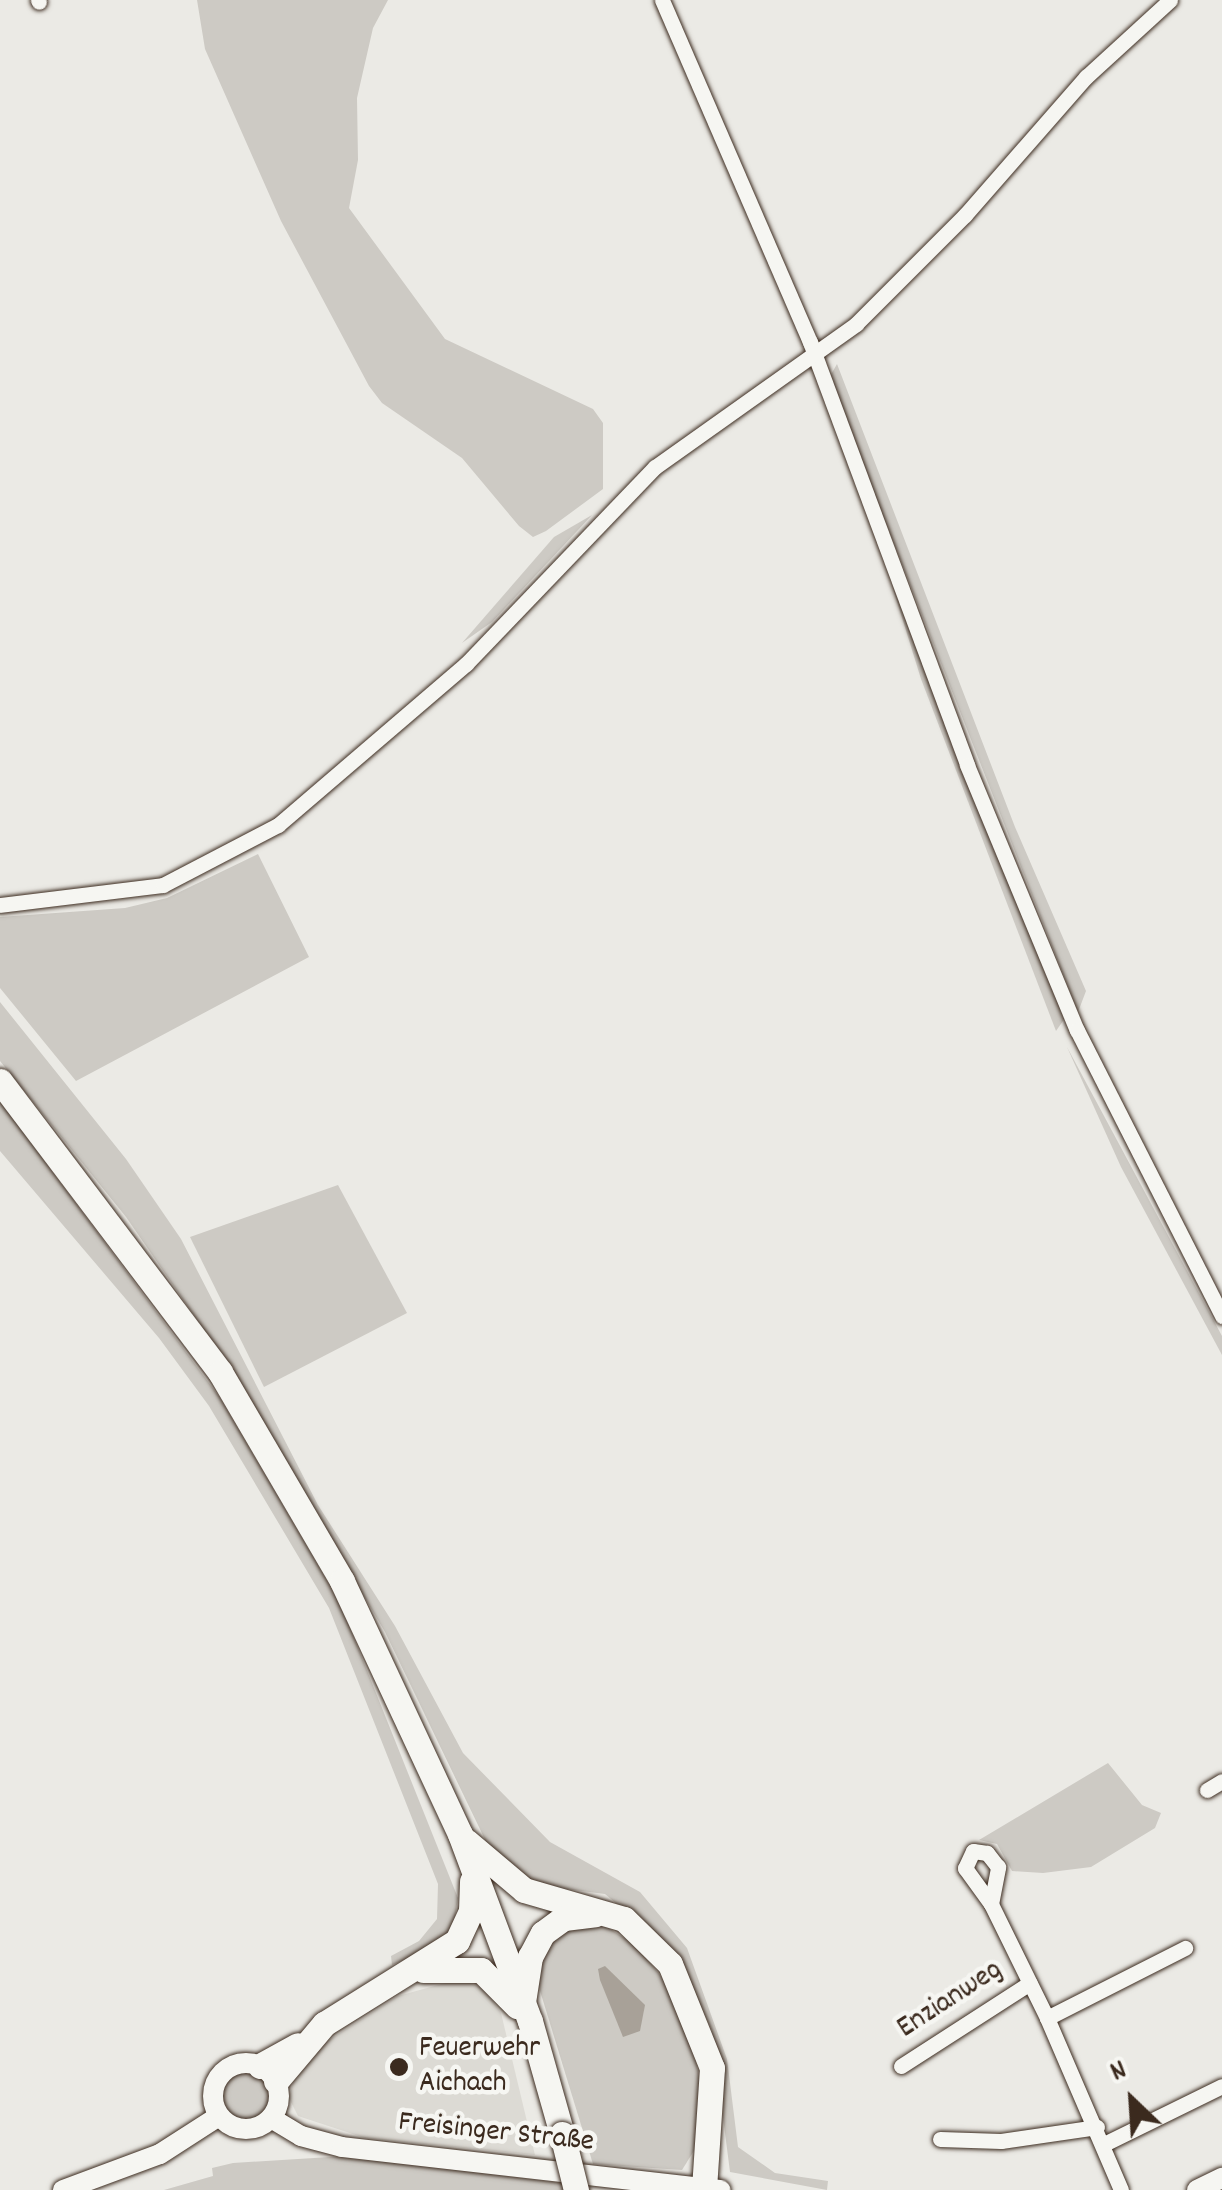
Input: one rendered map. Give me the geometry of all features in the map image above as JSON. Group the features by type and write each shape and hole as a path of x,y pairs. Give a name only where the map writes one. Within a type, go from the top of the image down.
{"highway":[{"path":"0,1081 114,1225 265,1443 342,1581 460,1834 527,2011 576,2190"},
{"path":"460,1834 512,1884 612,1914 646,1936 670,1964 708,2049 713,2110 712,2189"},
{"path":"268,2073 348,2007 413,1972 464,1932 471,1911 472,1866"},
{"path":"527,2011 530,1957 549,1928 573,1916 612,1914"},
{"path":"413,1972 481,1970 527,2011"}],"main road":[{"path":"63,2190 160,2154 219,2116 212,2093 220,2074 238,2064 268,2073 279,2100 271,2118"},
{"name":"Freisinger Straße","path":"219,2116 246,2130 271,2118 342,2147 712,2189"},
{"path":"1197,2190 1222,2178"}],"street":[{"path":"662,0 816,356 967,765 1077,1030 1222,1316"},
{"path":"0,904 163,884 265,833 466,664 655,467 816,356 898,284 1086,77 1170,0"},
{"path":"1207,1790 1222,1781"},
{"path":"991,1904 1097,2127 1121,2190"},
{"path":"1047,2018 1185,1948"},
{"name":"Enzianweg","path":"901,2066 1030,1983"},
{"path":"1104,2144 1222,2086"},
{"path":"940,2139 1001,2141 1097,2127"}],"shaded area":[{"path":"197,0 388,0 373,28 357,98 358,160 349,208 445,339 593,409 603,423 603,489 533,537 519,526 462,458 382,403 369,386 281,221 205,49"},
{"path":"837,364 1015,827 1086,991 1078,1012 829,378"},
{"path":"592,515 492,622 462,643 554,537"},
{"path":"891,582 1065,1018 1056,1031 921,679"},
{"path":"258,854 309,957 76,1081 0,988 0,917 125,908 167,898"},
{"path":"0,1002 126,1159 181,1239 318,1505 395,1626 463,1753 550,1842 640,1892 687,1948 727,2059 738,2147 775,2173 828,2181 827,2190 730,2172 712,2031 679,1956 605,1894 543,1886 510,1871 491,1852 385,1632 229,1366 126,1217 0,1061"},
{"path":"1067,1047 1222,1336 1222,1355 1121,1167"},
{"path":"0,1101 220,1398 340,1603 458,1898 453,1930 423,1952 392,1965 391,1956 419,1941 437,1919 438,1884 329,1608 209,1406 159,1338 0,1151"},
{"path":"338,1185 407,1313 264,1387 190,1237"},
{"path":"1108,1763 1142,1805 1161,1813 1155,1828 1091,1867 1043,1873 1012,1871 997,1844 979,1840"},
{"path":"578,1925 607,1927 635,1945 665,1981 691,2033 703,2099 700,2141 682,2170 593,2164 537,1981 544,1946"},
{"path":"605,1966 645,2005 640,2031 623,2037 600,1980 598,1969"},
{"path":"460,1979 484,1989 501,2013 535,2155 365,2138 298,2116 289,2098 297,2067 329,2040 398,1996"},
{"path":"245,2070 262,2078 270,2095 262,2112 245,2120 228,2112 220,2095 228,2078"},
{"path":"346,2156 562,2183 564,2190 164,2190 213,2176 212,2168 233,2163"}],"place":[{"name":"Feuerwehr Aichach","path":"399,2067"}]}
